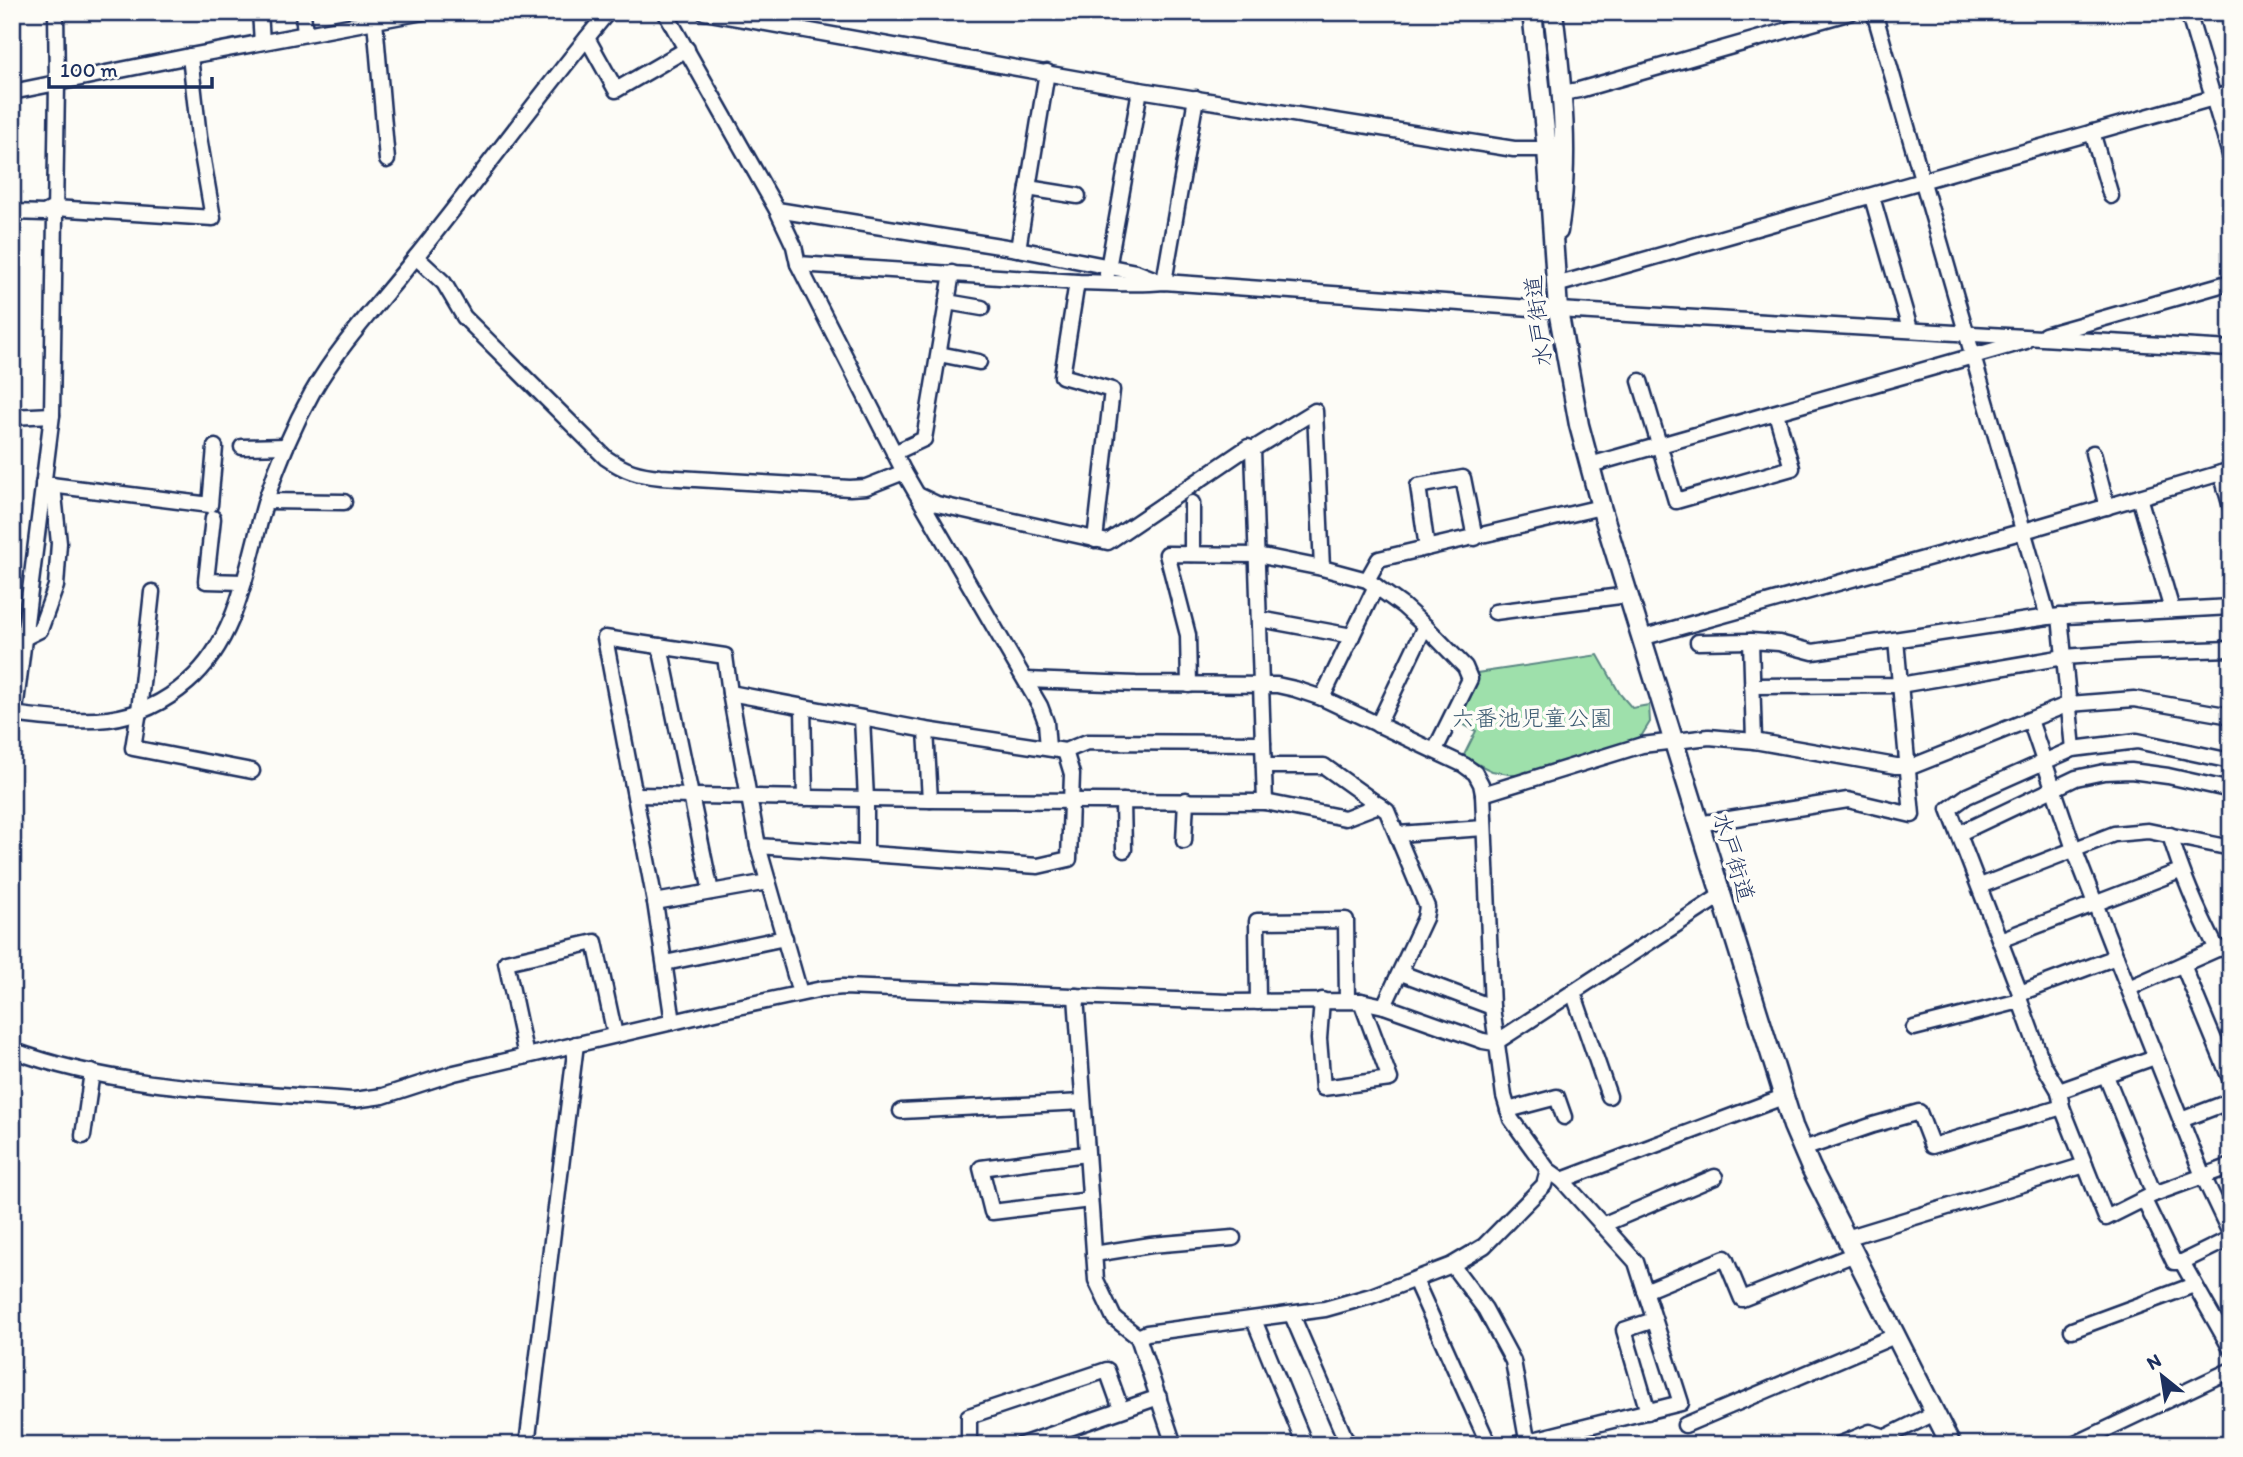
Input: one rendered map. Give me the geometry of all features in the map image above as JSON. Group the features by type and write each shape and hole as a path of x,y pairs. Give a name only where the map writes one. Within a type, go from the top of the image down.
{"main road":[{"name":"水戸街道","path":"1532,12 1547,149 1558,310 1570,382 1601,507 1720,896 1802,1149 1897,1335 1948,1444"},
{"name":"水戸街道","path":"1553,12 1562,93 1563,202 1555,255"}],"street":[{"path":"12,735 32,569 48,484 52,415 56,12"},
{"path":"260,12 262,42"},
{"path":"303,12 305,34"},
{"path":"12,92 423,12"},
{"path":"14,714 91,722 118,719 179,689 209,660 228,628 244,582 266,501 286,446 323,376 608,12"},
{"path":"665,12 777,210 794,246 798,264 904,472 1040,706 1046,722 1048,748"},
{"path":"704,12 1140,90 1514,149 1547,149"},
{"path":"1562,93 1852,12"},
{"path":"1874,12 2024,531 2054,617 2064,657 2073,749"},
{"path":"2188,12 2231,158"},
{"path":"375,21 387,160"},
{"path":"587,38 616,90 687,49"},
{"path":"12,212 44,213 54,208 213,218 199,137 190,56"},
{"path":"1018,249 1047,72"},
{"path":"1107,275 1140,90"},
{"path":"1556,285 2231,93"},
{"path":"1164,282 1196,98"},
{"path":"2092,132 2111,196"},
{"path":"1028,188 1077,196"},
{"path":"1872,197 1910,329"},
{"path":"777,210 1018,249 1133,285 1164,282 1558,310 2231,349"},
{"path":"416,257 444,283 464,317 606,458 637,475 850,488 866,487 904,472"},
{"path":"798,264 1077,282 1107,275"},
{"path":"894,453 924,439 952,273"},
{"path":"1077,282 1062,376 1112,390 1095,540"},
{"path":"1590,465 2231,282"},
{"path":"947,302 982,308"},
{"path":"939,354 979,362"},
{"path":"1640,381 1676,501 1792,468 1776,413"},
{"path":"918,495 937,503 1108,542 1248,447 1253,449 1315,411 1322,568"},
{"path":"12,417 52,415"},
{"path":"242,447 286,446"},
{"path":"48,484 210,505 215,447"},
{"path":"1253,449 1265,802"},
{"path":"2093,453 2107,507"},
{"path":"1641,638 2226,472 2231,507"},
{"path":"1427,548 1418,486 1463,478 1475,538"},
{"path":"24,638 40,630 56,586 59,543 48,484"},
{"path":"2139,497 2172,610"},
{"path":"266,501 344,502"},
{"path":"1192,503 1192,554"},
{"path":"1322,698 1352,636 1379,558 1601,507"},
{"path":"213,518 206,581 244,582"},
{"path":"1189,685 1188,635 1167,554 1257,555 1322,568 1371,583 1425,626 1465,667 1470,679 1435,750"},
{"path":"32,569 57,571"},
{"path":"152,592 133,748 252,771"},
{"path":"1494,612 1628,595"},
{"path":"1698,642 1779,643 1813,652 2054,617 2231,607"},
{"path":"1260,619 1352,636"},
{"path":"1378,725 1425,626"},
{"path":"673,1022 655,902 605,638 725,656 758,846 800,993"},
{"path":"1698,824 1848,800 1912,815 1896,640"},
{"path":"1751,641 1754,741"},
{"path":"660,646 711,892"},
{"path":"1752,686 1900,685 2064,657 2231,649"},
{"path":"1026,680 1261,685 1295,689 1322,698 1435,750 1475,773 1483,794 1495,1043 1508,1110 1511,1119 1548,1170 1562,1180 1636,1262 1681,1404 1648,1412 1576,1437 1513,1445"},
{"path":"730,693 926,730 1065,751 1087,743 1263,743"},
{"path":"1483,794 1642,746 1709,737 1754,741 1907,766 1926,762 2069,704 2134,699 2231,716"},
{"path":"803,707 805,797"},
{"path":"862,718 866,853"},
{"path":"2030,720 2074,849 2116,957 2203,1176 2231,1236 2182,1262 2174,1262 2106,1076"},
{"path":"926,730 930,800"},
{"path":"2231,761 2137,741 2073,749 1967,796 1949,809 2000,940 2043,1064 2059,1091 2062,1107 2106,1218 2149,1197 2231,1166"},
{"path":"758,846 1038,866 1069,859 1072,774 1065,751"},
{"path":"1264,766 1324,766 1387,811 1427,907 1425,918 1384,1006"},
{"path":"1960,833 2076,778 2104,772 2131,771 2168,776 2231,790"},
{"path":"635,795 1265,802 1345,818 1379,805"},
{"path":"1184,841 1186,800"},
{"path":"1123,801 1124,850"},
{"path":"1398,834 1484,828"},
{"path":"1980,886 2114,834 2148,831 2231,848"},
{"path":"2129,988 2224,949 2195,906 2180,871 2171,835"},
{"path":"2000,940 2180,871"},
{"path":"655,902 768,882"},
{"path":"12,1050 66,1068 142,1082 354,1100 383,1096 454,1073 615,1035 800,993 843,988 1258,1002 1354,1001 1384,1006 1495,1043 1720,896"},
{"path":"1258,1002 1256,921 1346,920 1354,1001 1390,1079 1323,1088 1318,1038 1322,1000"},
{"path":"665,962 785,938"},
{"path":"526,1056 506,962 595,942 615,1035"},
{"path":"1914,1028 2020,997 2116,957"},
{"path":"2183,965 2231,1081"},
{"path":"1401,972 1492,1007"},
{"path":"1573,992 1609,1096"},
{"path":"1076,996 1096,1280 1114,1318 1138,1337 1174,1445"},
{"path":"527,1445 576,1044"},
{"path":"2059,1091 2155,1057"},
{"path":"83,1136 92,1072"},
{"path":"1508,1110 1557,1097 1564,1117"},
{"path":"1562,1180 1783,1097"},
{"path":"2181,1120 2231,1101"},
{"path":"901,1111 1083,1102"},
{"path":"1802,1149 1919,1112 1932,1146 2062,1107"},
{"path":"1086,1154 981,1168 992,1212 1090,1200"},
{"path":"1846,1238 2085,1165"},
{"path":"1138,1337 1147,1333 1292,1315 1351,1302 1452,1265 1485,1246 1544,1185 1548,1170"},
{"path":"1602,1225 1715,1177"},
{"path":"1094,1254 1151,1245 1233,1238"},
{"path":"1645,1290 1726,1258 1742,1299 1855,1254"},
{"path":"2182,1262 2231,1349"},
{"path":"1452,1265 1485,1309 1513,1361 1528,1443"},
{"path":"1415,1280 1489,1445"},
{"path":"2071,1330 2194,1285"},
{"path":"1292,1315 1348,1445"},
{"path":"1254,1320 1305,1445"},
{"path":"1648,1412 1624,1330 1654,1320"},
{"path":"1685,1424 1897,1335"},
{"path":"969,1445 969,1416 1107,1370 1121,1409"},
{"path":"2073,1445 2231,1370"},
{"path":"1021,1445 1159,1397"},
{"path":"1838,1445 1870,1432 1886,1437 1935,1413"},
{"path":"1066,1429 1071,1445"}],"green space":[{"name":"六番池児童公園","path":"1598,655 1620,694 1632,708 1649,705 1650,722 1642,735 1519,776 1492,771 1463,757 1476,731 1455,720 1477,673"}]}
